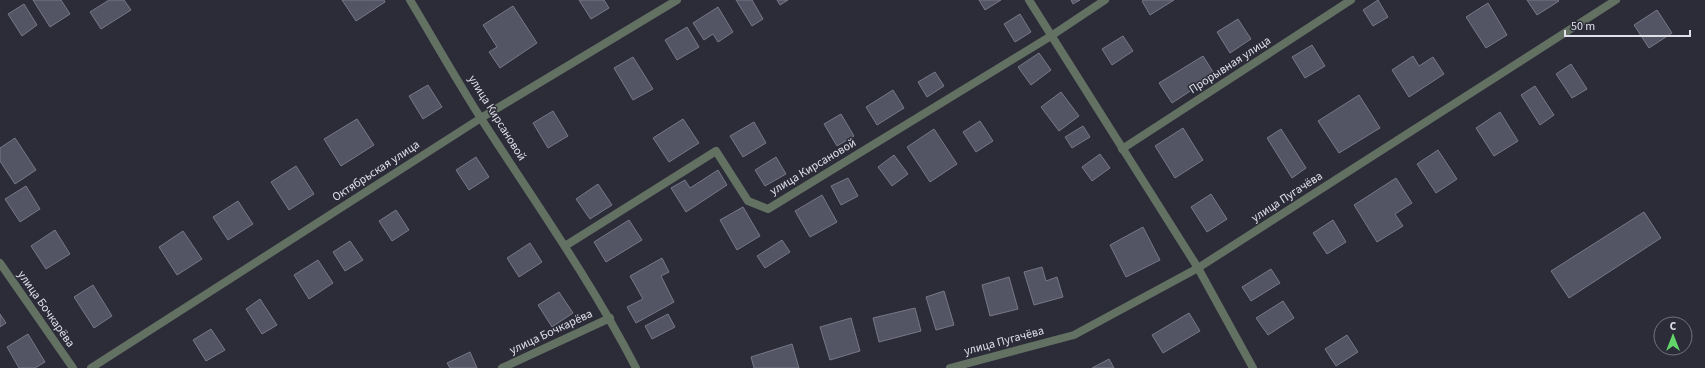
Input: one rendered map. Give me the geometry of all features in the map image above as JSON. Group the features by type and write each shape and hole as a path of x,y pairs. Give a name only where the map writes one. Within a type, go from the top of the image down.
{"street":[{"name":"улица Кирсановой","path":"410,0 481,118 566,246 610,318 636,368"},
{"name":"Октябрьская улица","path":"91,368 481,118 677,0"},
{"path":"1029,0 1198,268 1253,368"},
{"path":"1051,36 1105,0"},
{"name":"Прорывная улица","path":"1122,149 1351,0"},
{"name":"улица Пугачёва","path":"950,368 1074,335 1198,268 1616,0"},
{"name":"улица Кирсановой","path":"566,246 716,151 748,201 768,209 1051,36"},
{"name":"улица Бочкарёва","path":"0,263 73,368"},
{"name":"улица Бочкарёва","path":"502,368 610,318"}],"building":[{"path":"33,0 61,0 70,14 50,27"},
{"path":"109,0 124,0 131,10 101,29 90,12"},
{"path":"342,0 384,0 385,2 356,21"},
{"path":"579,0 604,0 609,8 591,19"},
{"path":"736,0 752,0 763,19 752,26"},
{"path":"777,0 788,0 780,5"},
{"path":"979,0 1001,0 985,10"},
{"path":"1071,0 1080,0 1073,4"},
{"path":"1174,0 1150,15 1142,1"},
{"path":"1378,0 1388,17 1373,26 1363,10"},
{"path":"1527,0 1558,0 1559,1 1537,15"},
{"path":"1488,3 1507,35 1486,48 1466,17"},
{"path":"24,4 37,25 22,36 8,14"},
{"path":"513,6 537,43 500,68 489,52 497,47 483,25"},
{"path":"718,7 733,32 718,42 713,34 704,40 693,23"},
{"path":"1657,10 1672,33 1649,48 1634,25"},
{"path":"1020,14 1031,32 1015,42 1004,24"},
{"path":"1238,19 1251,39 1230,53 1217,32"},
{"path":"687,27 699,47 677,60 665,40"},
{"path":"1123,36 1133,51 1112,65 1102,49"},
{"path":"1312,45 1325,66 1305,78 1292,57"},
{"path":"1039,53 1051,70 1031,85 1018,67"},
{"path":"1203,56 1215,75 1172,103 1159,83"},
{"path":"1413,56 1419,66 1433,57 1444,74 1409,97 1392,70"},
{"path":"633,57 653,89 633,100 614,68"},
{"path":"1571,64 1587,89 1572,98 1556,74"},
{"path":"935,72 944,86 927,97 918,82"},
{"path":"428,85 442,107 423,119 409,96"},
{"path":"1535,86 1554,115 1540,125 1521,95"},
{"path":"893,90 904,108 877,125 866,107"},
{"path":"1061,92 1079,116 1059,131 1041,107"},
{"path":"1359,95 1380,128 1339,153 1318,121"},
{"path":"553,111 568,136 548,148 533,123"},
{"path":"1500,112 1518,141 1494,156 1476,128"},
{"path":"841,114 854,136 837,146 824,124"},
{"path":"357,119 374,145 341,166 324,139"},
{"path":"683,119 699,143 669,162 653,138"},
{"path":"980,121 993,141 976,152 963,132"},
{"path":"754,122 766,143 743,157 730,136"},
{"path":"1083,126 1090,137 1072,148 1065,137"},
{"path":"1183,128 1203,160 1175,178 1155,146"},
{"path":"934,129 957,164 930,182 907,147"},
{"path":"1281,129 1306,168 1292,178 1267,138"},
{"path":"15,138 36,170 15,184 0,161 0,148"},
{"path":"1438,150 1457,179 1436,193 1417,164"},
{"path":"1100,154 1110,168 1092,181 1082,167"},
{"path":"894,155 908,174 892,186 878,167"},
{"path":"476,157 489,177 469,190 456,170"},
{"path":"776,157 786,174 765,186 755,170"},
{"path":"296,166 314,194 289,210 271,182"},
{"path":"718,170 727,185 686,212 671,188 685,180 690,188"},
{"path":"848,178 858,196 841,205 831,186"},
{"path":"1396,178 1412,203 1395,214 1403,226 1377,242 1354,205"},
{"path":"598,184 612,205 590,219 576,199"},
{"path":"26,186 40,209 20,222 5,199"},
{"path":"1211,194 1227,219 1207,232 1191,207"},
{"path":"822,195 837,222 810,237 795,211"},
{"path":"238,201 253,224 228,240 213,217"},
{"path":"743,207 760,236 737,250 720,220"},
{"path":"396,210 409,230 392,241 379,221"},
{"path":"1644,212 1661,238 1569,298 1551,271"},
{"path":"629,220 642,240 606,262 594,242"},
{"path":"1333,220 1346,242 1327,254 1313,233"},
{"path":"1143,227 1160,260 1126,277 1110,245"},
{"path":"55,230 70,254 46,269 31,246"},
{"path":"183,231 202,259 177,275 159,247"},
{"path":"782,240 790,252 765,268 757,256"},
{"path":"350,241 363,260 345,271 333,252"},
{"path":"530,243 542,262 519,277 507,258"},
{"path":"662,258 669,272 661,276 674,302 636,323 627,307 643,299 630,276"},
{"path":"318,260 333,283 309,299 294,275"},
{"path":"1042,267 1046,281 1057,277 1063,297 1034,305 1024,272"},
{"path":"1271,269 1280,283 1251,301 1242,287"},
{"path":"1009,277 1018,309 990,316 982,285"},
{"path":"93,285 112,316 94,328 74,297"},
{"path":"944,291 954,325 936,330 926,297"},
{"path":"559,292 573,313 552,327 538,305"},
{"path":"260,299 277,325 262,334 246,309"},
{"path":"1283,301 1294,318 1268,335 1256,318"},
{"path":"915,308 921,331 879,342 873,318"},
{"path":"1189,313 1200,331 1163,353 1152,335"},
{"path":"0,314 6,323 0,327"},
{"path":"668,314 675,327 652,339 645,326"},
{"path":"851,318 860,351 830,360 820,327"},
{"path":"211,329 225,350 206,361 193,340"},
{"path":"28,334 45,362 35,368 19,368 7,347"},
{"path":"1347,335 1358,352 1336,366 1325,349"},
{"path":"792,344 799,368 754,368 751,357"},
{"path":"470,352 477,368 450,368 447,363"},
{"path":"1109,359 1114,368 1092,368"}]}
